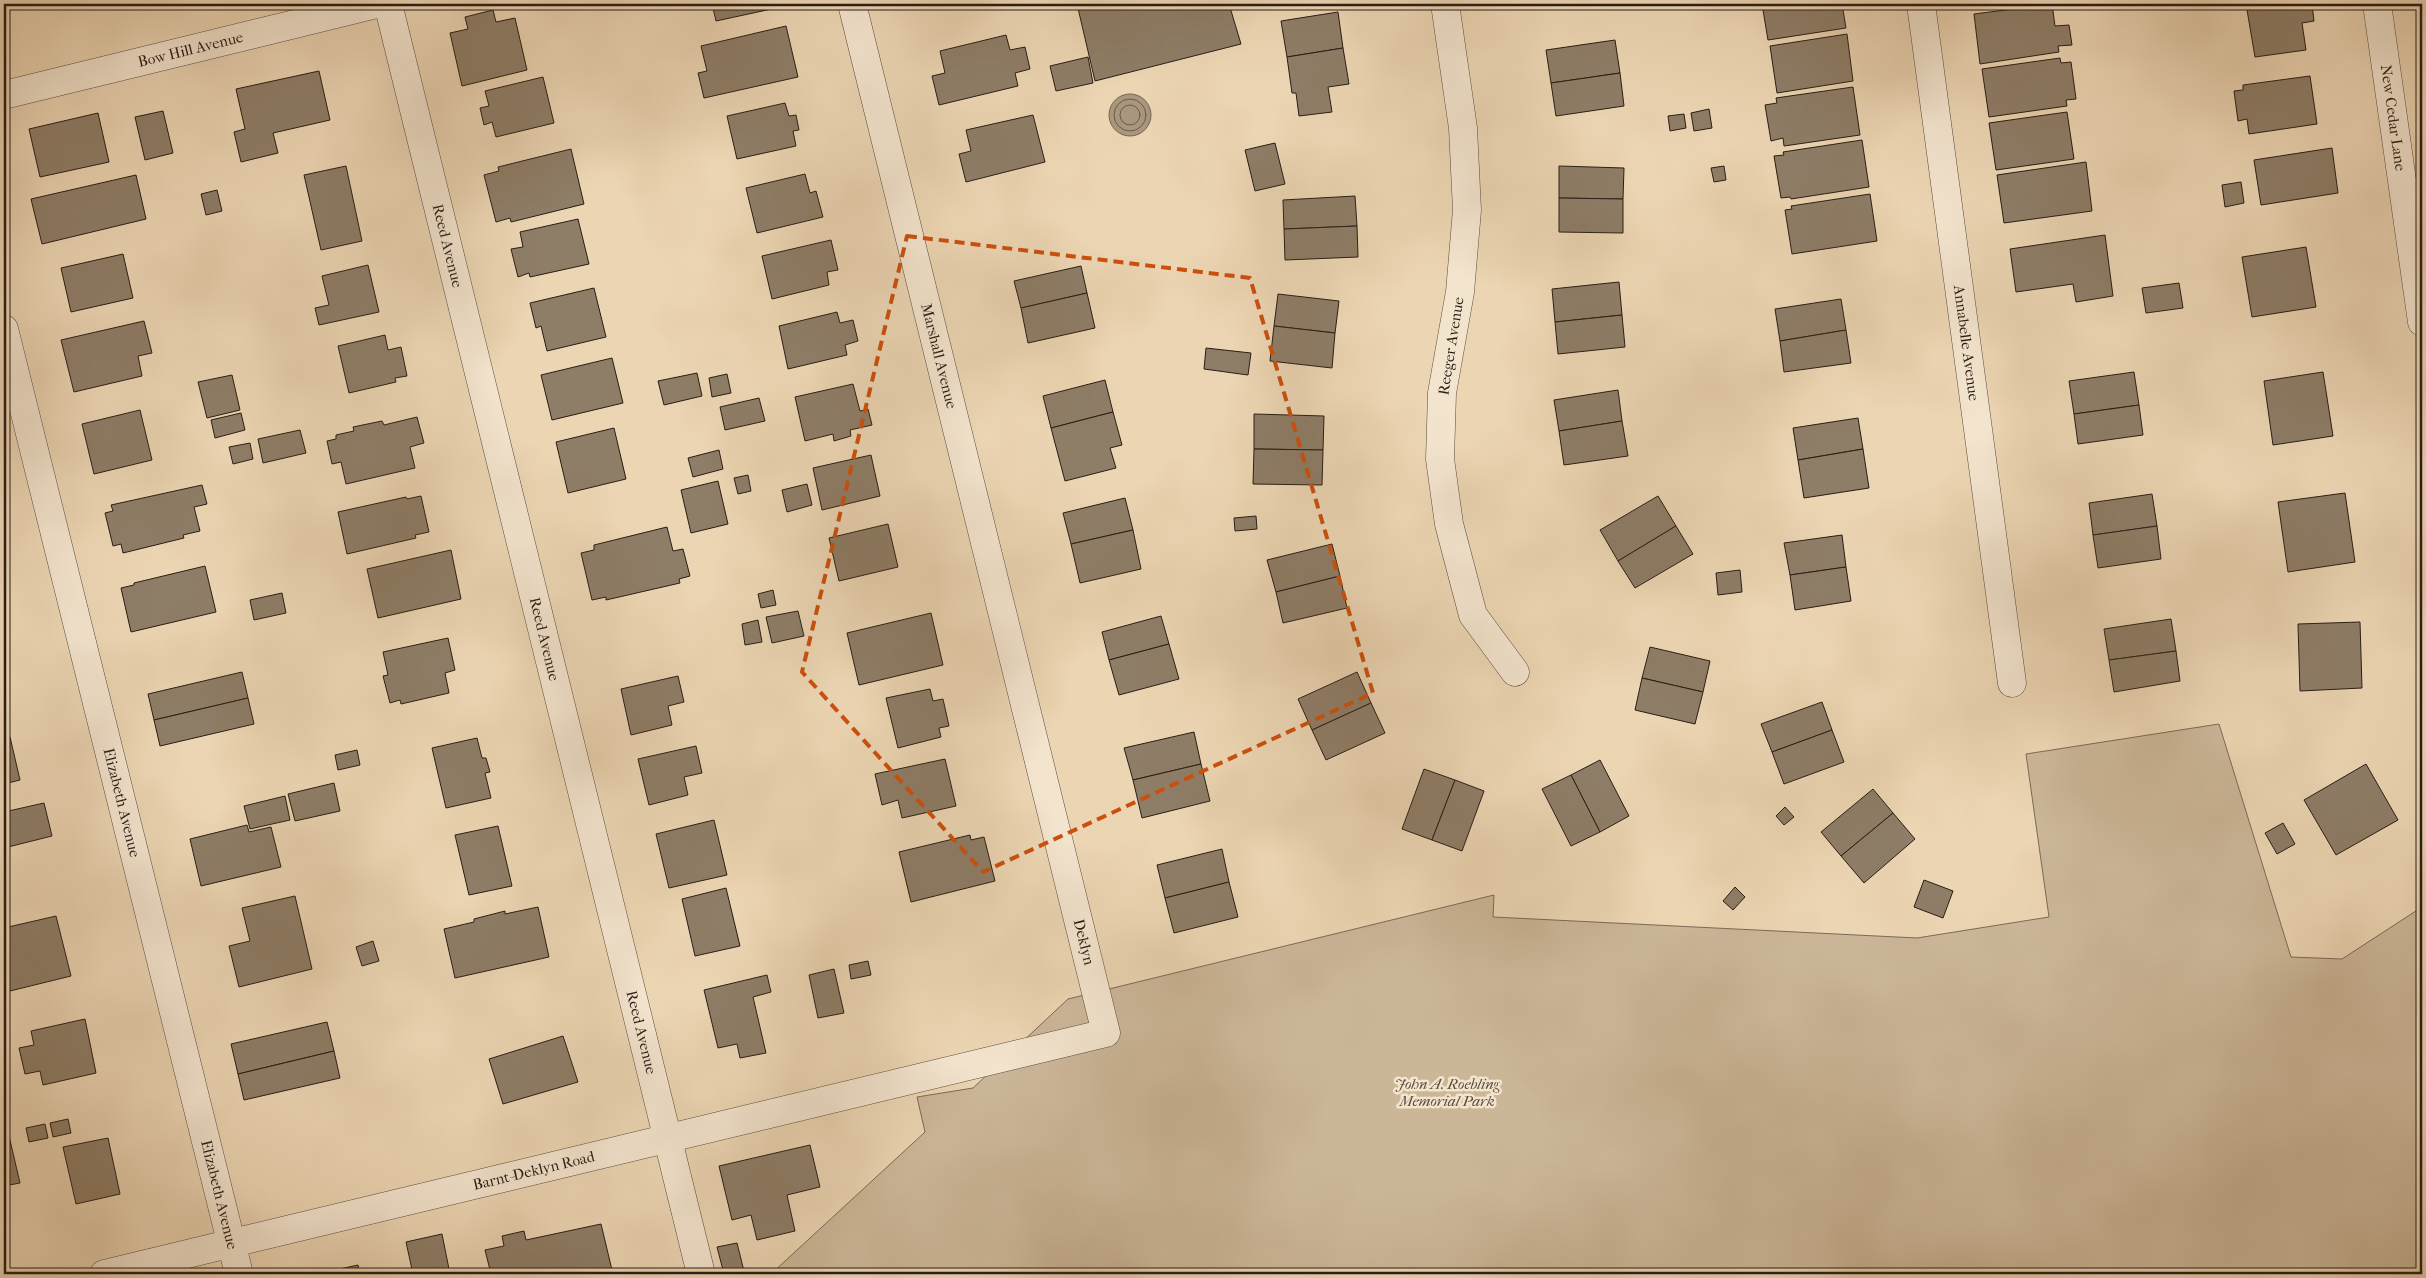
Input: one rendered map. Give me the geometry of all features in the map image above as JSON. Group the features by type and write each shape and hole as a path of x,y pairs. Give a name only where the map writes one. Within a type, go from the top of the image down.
{"street":[{"name":"Bow Hill Avenue","path":"4,95 378,4"},
{"name":"Reed Avenue","path":"388,4 701,1274"},
{"name":"Marshall Avenue","path":"852,4 1026,709"},
{"name":"Reeger Avenue","path":"1445,4 1464,128 1467,210 1460,292 1442,393 1440,459 1449,524 1472,615 1515,672"},
{"name":"Annabelle Avenue","path":"1921,4 2012,684"},
{"name":"New Cedar Lane","path":"2377,4 2412,171 2422,322"},
{"name":"Elizabeth Avenue","path":"4,329 239,1274"},
{"name":"Deklyn","path":"965,1067 1106,1033 1026,709"},
{"name":"Barnt-Deklyn Road","path":"104,1274 965,1067"}],"highlighted area":[{"path":"907,236 1250,278 1373,693 983,872 802,672"}],"green space":[{"name":"John A. Roebling Memorial Park","path":"2219,724 2291,957 2342,959 2422,907 2422,1274 771,1274 925,1132 917,1097 973,1088 1068,999 1494,895 1493,917 1917,938 2049,917 2026,754"}],"water":[{"path":"1134,94 1142,97 1148,103 1151,115 1148,127 1142,133 1126,136 1118,133 1112,127 1109,111 1112,103 1118,97"}],"building":[{"path":"4,4 26,4 4,9"},
{"path":"712,4 781,4 781,7 716,21"},
{"path":"1077,4 1229,4 1241,44 1095,81"},
{"path":"1762,4 1842,4 1846,28 1768,40"},
{"path":"1972,4 2006,4 1973,9"},
{"path":"2052,4 2055,26 2069,25 2072,45 2058,46 2059,52 1980,64 1974,14"},
{"path":"2246,4 2312,4 2314,21 2302,23 2306,50 2255,57"},
{"path":"493,10 496,22 515,18 527,70 462,86 450,33 468,29 465,17"},
{"path":"1338,12 1343,48 1287,57 1281,21"},
{"path":"786,26 798,77 704,98 698,73 707,71 701,46"},
{"path":"1847,34 1853,81 1777,93 1770,46"},
{"path":"1006,35 1010,50 1025,47 1030,69 1015,73 1018,86 939,105 932,76 945,73 940,51"},
{"path":"1615,40 1620,73 1551,83 1546,50"},
{"path":"1343,48 1349,84 1328,87 1332,112 1299,116 1296,93 1292,93 1287,57"},
{"path":"1088,57 1093,83 1056,91 1050,66"},
{"path":"2060,58 2061,63 2071,62 2076,99 2066,100 2067,106 1989,117 1982,69"},
{"path":"319,71 330,120 273,133 278,153 241,162 234,132 245,129 236,89"},
{"path":"1620,73 1624,106 1556,116 1551,83"},
{"path":"2310,76 2317,124 2249,134 2247,119 2238,121 2234,91 2243,90 2243,85"},
{"path":"543,77 554,123 496,137 492,122 484,125 480,108 489,106 485,91"},
{"path":"1853,87 1860,135 1784,146 1783,138 1771,141 1765,105 1777,103 1776,98"},
{"path":"785,103 789,116 796,115 799,130 793,131 796,146 737,159 727,116"},
{"path":"1709,109 1712,128 1694,131 1691,113"},
{"path":"163,111 173,153 145,160 135,117"},
{"path":"2067,112 2074,159 1996,170 1989,123"},
{"path":"98,113 109,162 40,177 29,129"},
{"path":"1684,114 1686,128 1670,131 1668,116"},
{"path":"1033,115 1045,162 966,182 959,154 971,151 966,130"},
{"path":"1862,140 1869,187 1791,199 1790,197 1781,198 1774,156 1784,155 1783,152"},
{"path":"1275,143 1285,184 1255,191 1245,150"},
{"path":"2332,148 2338,193 2261,205 2254,160"},
{"path":"571,149 584,204 511,222 510,218 496,222 484,175 499,171 498,167"},
{"path":"2086,162 2092,211 2004,223 1997,175"},
{"path":"346,166 362,241 321,250 304,175"},
{"path":"1559,166 1624,168 1623,199 1559,198"},
{"path":"1724,166 1726,180 1714,182 1711,168"},
{"path":"805,174 810,193 816,191 823,217 757,233 746,188"},
{"path":"136,175 146,219 42,244 31,199"},
{"path":"2241,182 2244,203 2225,207 2222,185"},
{"path":"217,190 222,211 206,215 201,194"},
{"path":"1870,194 1877,241 1792,254 1785,210 1792,209 1791,206"},
{"path":"1355,196 1357,226 1284,229 1283,200"},
{"path":"1559,198 1623,199 1623,233 1559,232"},
{"path":"578,219 589,264 530,277 529,273 518,277 511,249 523,247 520,232"},
{"path":"1357,226 1358,257 1285,260 1284,229"},
{"path":"2105,235 2113,296 2076,302 2073,284 2016,292 2010,249"},
{"path":"831,240 838,270 827,272 829,285 772,299 762,256"},
{"path":"2306,247 2316,307 2252,317 2242,257"},
{"path":"123,254 133,298 71,312 61,268"},
{"path":"368,265 379,312 319,325 315,308 329,305 322,276"},
{"path":"1081,266 1087,293 1021,308 1014,281"},
{"path":"1619,282 1622,315 1555,322 1552,289"},
{"path":"2179,283 2183,308 2146,313 2142,288"},
{"path":"594,288 606,337 547,351 541,326 536,328 530,303"},
{"path":"1087,293 1095,328 1028,343 1021,308"},
{"path":"1278,294 1339,301 1335,333 1274,326"},
{"path":"1841,299 1846,330 1780,341 1775,309"},
{"path":"837,312 840,323 853,320 858,341 845,345 847,355 788,369 779,326"},
{"path":"1622,315 1625,347 1558,354 1555,322"},
{"path":"144,321 152,353 138,356 142,376 74,392 61,340"},
{"path":"1274,326 1335,333 1332,368 1270,361"},
{"path":"1846,330 1851,363 1784,372 1780,341"},
{"path":"385,335 388,350 401,347 407,376 395,378 396,382 349,393 338,346"},
{"path":"1206,348 1251,353 1248,375 1204,369"},
{"path":"612,358 623,403 552,420 541,375"},
{"path":"2134,372 2139,405 2074,414 2069,381"},
{"path":"2323,372 2333,436 2273,445 2264,381"},
{"path":"697,373 702,396 664,405 658,381"},
{"path":"727,374 731,393 712,397 709,378"},
{"path":"232,375 240,410 207,418 198,382"},
{"path":"1105,380 1113,412 1051,428 1043,396"},
{"path":"853,384 860,411 868,409 872,425 850,430 851,436 834,441 833,434 805,441 795,397"},
{"path":"1618,390 1622,421 1559,431 1554,400"},
{"path":"759,398 765,421 725,430 720,407"},
{"path":"2139,405 2143,435 2078,444 2074,414"},
{"path":"140,410 152,460 94,474 82,424"},
{"path":"1113,412 1122,445 1110,448 1116,468 1065,481 1051,428"},
{"path":"241,413 245,430 215,438 211,420"},
{"path":"1254,414 1324,416 1323,450 1254,449"},
{"path":"417,417 424,443 410,447 415,468 346,484 341,462 332,464 327,441 336,439 336,435 354,431 353,427 382,421 384,425"},
{"path":"1858,418 1863,449 1798,460 1793,428"},
{"path":"1622,421 1628,456 1564,465 1559,431"},
{"path":"614,428 626,479 568,493 556,442"},
{"path":"300,430 306,453 263,463 258,439"},
{"path":"250,443 253,459 233,464 229,447"},
{"path":"1254,449 1323,450 1322,485 1253,484"},
{"path":"1863,449 1869,488 1804,498 1798,460"},
{"path":"719,450 723,469 693,477 688,458"},
{"path":"871,455 880,496 822,510 813,468"},
{"path":"748,475 751,491 738,494 734,478"},
{"path":"718,481 728,524 691,533 681,490"},
{"path":"807,484 812,505 787,512 782,490"},
{"path":"202,485 207,504 194,507 200,531 183,535 184,538 123,553 121,544 113,546 105,513 113,511 111,505"},
{"path":"2345,493 2355,562 2288,572 2278,502"},
{"path":"2152,494 2157,526 2093,535 2089,503"},
{"path":"421,496 429,532 415,535 416,538 347,554 338,512 406,497 407,499"},
{"path":"1658,496 1676,526 1618,561 1600,530"},
{"path":"1125,498 1133,530 1071,544 1063,513"},
{"path":"1256,516 1257,529 1235,531 1234,518"},
{"path":"888,524 898,567 839,581 829,538"},
{"path":"1676,526 1693,554 1635,588 1618,561"},
{"path":"2157,526 2161,559 2098,568 2093,535"},
{"path":"667,527 673,551 683,549 690,576 679,579 680,583 606,600 606,597 592,600 581,553 594,550 594,545"},
{"path":"1133,530 1141,569 1080,583 1071,544"},
{"path":"1842,535 1846,567 1790,575 1784,543"},
{"path":"1332,544 1340,576 1276,592 1267,560"},
{"path":"451,550 461,599 378,618 367,569"},
{"path":"205,566 216,612 131,632 121,588 134,585 134,583"},
{"path":"1846,567 1851,601 1795,610 1790,575"},
{"path":"1740,570 1742,592 1718,595 1716,573"},
{"path":"1340,576 1347,608 1283,623 1276,592"},
{"path":"773,590 776,605 761,608 758,594"},
{"path":"282,593 286,613 254,620 250,600"},
{"path":"798,611 804,636 772,643 766,617"},
{"path":"931,613 943,665 859,685 847,633"},
{"path":"1161,616 1169,644 1109,660 1102,632"},
{"path":"2171,619 2176,651 2109,660 2104,629"},
{"path":"758,620 762,642 745,645 742,624"},
{"path":"2360,622 2362,688 2300,691 2298,624"},
{"path":"448,638 455,670 445,673 449,693 401,704 400,700 390,703 383,676 388,675 383,652"},
{"path":"1169,644 1179,679 1119,695 1109,660"},
{"path":"1650,647 1710,661 1703,692 1642,678"},
{"path":"2176,651 2180,681 2114,692 2109,660"},
{"path":"4,670 8,686 4,686"},
{"path":"242,672 248,698 154,720 148,694"},
{"path":"1357,672 1371,703 1312,730 1298,699"},
{"path":"678,676 684,702 668,706 672,725 631,735 621,689"},
{"path":"1642,678 1703,692 1695,724 1635,710"},
{"path":"930,689 933,701 943,699 949,726 939,728 941,737 898,748 886,698"},
{"path":"248,698 254,724 160,746 154,720"},
{"path":"1822,702 1832,730 1772,752 1761,724"},
{"path":"1371,703 1385,733 1326,760 1312,730"},
{"path":"1832,730 1844,762 1784,784 1772,752"},
{"path":"1194,732 1201,764 1133,780 1124,748"},
{"path":"10,737 20,780 4,784 4,739"},
{"path":"477,738 482,758 486,758 490,772 485,773 491,798 446,808 432,748"},
{"path":"696,746 702,773 684,777 688,795 649,805 638,759"},
{"path":"357,750 360,765 338,770 335,755"},
{"path":"945,759 956,806 902,818 898,800 882,805 875,774"},
{"path":"1600,760 1629,816 1600,832 1571,775"},
{"path":"1201,764 1210,801 1142,818 1133,780"},
{"path":"2366,764 2398,820 2336,855 2304,800"},
{"path":"1424,769 1455,780 1432,840 1402,829"},
{"path":"1571,775 1600,832 1571,846 1542,789"},
{"path":"1455,780 1484,791 1462,851 1432,840"},
{"path":"334,783 340,811 295,821 288,794"},
{"path":"1873,789 1893,813 1841,856 1821,832"},
{"path":"285,796 290,820 250,829 244,806"},
{"path":"44,803 52,836 4,848 4,812"},
{"path":"1785,807 1794,817 1784,825 1776,816"},
{"path":"1893,813 1915,839 1864,883 1841,856"},
{"path":"714,820 727,875 669,888 656,834"},
{"path":"2283,823 2295,844 2277,854 2265,833"},
{"path":"247,825 249,832 271,827 281,867 201,886 190,839"},
{"path":"498,826 512,886 469,895 455,835"},
{"path":"970,835 971,840 984,837 995,881 911,902 899,852"},
{"path":"1222,849 1229,882 1165,898 1157,865"},
{"path":"1924,880 1953,891 1943,918 1914,907"},
{"path":"1229,882 1238,917 1174,933 1165,898"},
{"path":"1735,887 1745,897 1733,910 1723,901"},
{"path":"726,888 740,946 695,956 682,899"},
{"path":"295,896 312,969 239,987 229,946 250,941 242,908"},
{"path":"538,907 549,957 455,978 444,929 474,922 474,919 505,911 505,914"},
{"path":"56,916 71,976 10,991 4,972 4,928"},
{"path":"373,941 379,961 362,966 356,947"},
{"path":"868,961 871,975 851,979 849,965"},
{"path":"834,969 844,1013 818,1018 809,975"},
{"path":"767,975 771,992 753,997 766,1053 740,1058 737,1044 718,1048 704,990"},
{"path":"85,1019 96,1073 43,1085 40,1071 25,1074 19,1048 34,1045 31,1031"},
{"path":"327,1022 334,1051 238,1074 231,1044"},
{"path":"563,1036 578,1082 503,1104 489,1059"},
{"path":"334,1051 340,1078 244,1100 238,1074"},
{"path":"68,1119 71,1133 53,1137 50,1123"},
{"path":"45,1124 48,1138 29,1142 26,1128"},
{"path":"9,1136 20,1183 4,1186 4,1137"},
{"path":"108,1138 120,1194 76,1204 63,1147"},
{"path":"810,1145 820,1187 787,1195 795,1231 757,1240 751,1215 732,1220 719,1166"},
{"path":"601,1224 612,1270 593,1274 491,1274 485,1250 504,1246 502,1236 524,1231 526,1240"},
{"path":"442,1234 450,1274 413,1274 406,1242"},
{"path":"737,1243 744,1271 724,1274 717,1247"},
{"path":"358,1265 360,1274 317,1274"}]}
